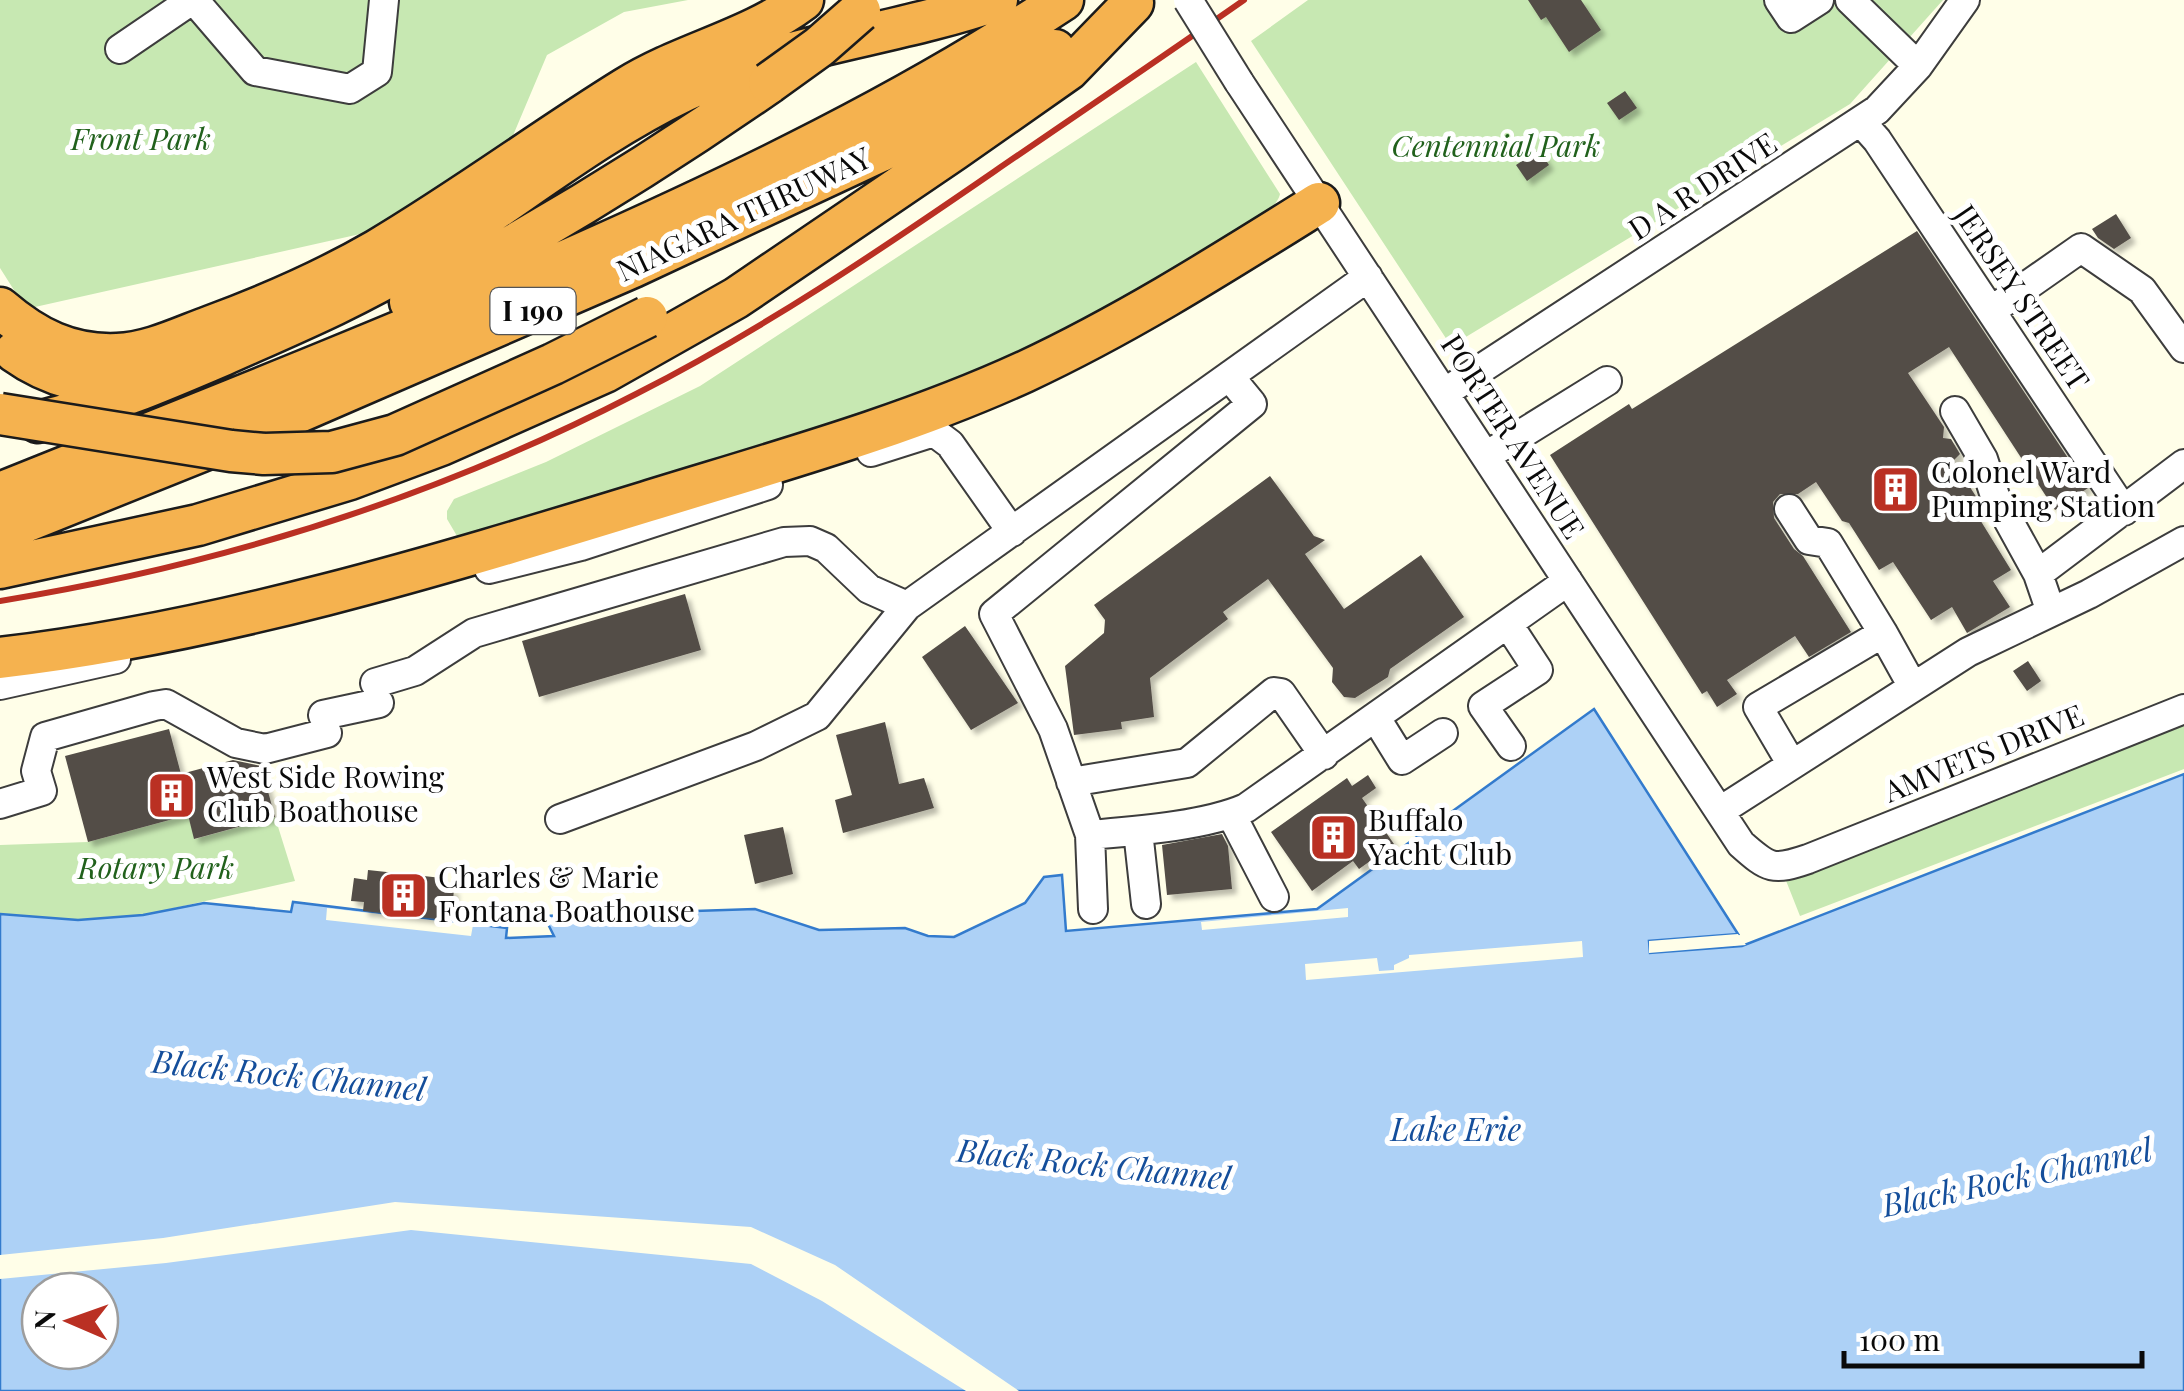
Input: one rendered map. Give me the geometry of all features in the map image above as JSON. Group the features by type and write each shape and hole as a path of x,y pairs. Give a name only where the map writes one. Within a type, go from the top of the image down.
{"highway":[{"path":"0,308 48,342 91,353 145,350 231,318 374,251 628,86 754,29 803,0"},
{"path":"0,432 119,400 313,316 416,262 642,113 684,91 782,55 914,26 996,0"},
{"name":"NIAGARA THRUWAY","path":"0,493 496,292 774,165 956,68 1063,0"},
{"path":"0,568 198,525 350,479 528,408 640,354 736,298 1068,70 1135,2"},
{"name":"NIAGARA THRUWAY","path":"0,532 374,380 807,187 948,116 1135,2"},
{"path":"263,388 328,342 453,280 669,153 819,46 865,6"},
{"path":"0,658 192,626 352,589 736,475 958,400 1106,331 1319,203"},
{"path":"0,414 264,454 332,452 426,422 719,283 792,258"},
{"path":"0,338 40,368 101,384 141,382 220,356"}],"street":[{"path":"120,49 193,0 255,71 350,89 376,72 384,0"},
{"name":"PORTER AVENUE","path":"1188,0 1741,844 1772,868 1808,859"},
{"path":"1779,0 1791,18 1819,0"},
{"path":"1850,0 1918,66"},
{"name":"D A R DRIVE","path":"1444,393 1861,122 1894,95 1964,0"},
{"name":"JERSEY STREET","path":"1861,122 1877,140 2124,511"},
{"path":"1991,311 2081,248 2142,290 2184,348"},
{"path":"560,819 756,746 817,716 907,606 1368,278"},
{"path":"1093,909 1090,835 1054,729 994,614 1252,404 1229,376"},
{"path":"1486,456 1607,380"},
{"path":"1954,411 1983,459 1996,496 2038,574 2051,612"},
{"path":"0,684 184,644 581,546 934,432 950,444 1012,532"},
{"path":"2038,574 2184,464"},
{"path":"1789,509 1809,540 1828,543 1913,687"},
{"path":"0,804 42,791 36,771 45,737 166,704 236,743 265,749 326,724 474,633 784,542 810,541 826,548 869,590 907,606"},
{"path":"1720,811 1968,652 2184,541"},
{"path":"1090,835 1138,831 1246,808 1568,581"},
{"path":"1508,624 1538,670 1483,706 1512,746"},
{"path":"1791,764 1758,708 1883,633"},
{"path":"1072,782 1187,763 1274,692 1281,694 1324,754"},
{"name":"AMVETS DRIVE","path":"1808,859 2184,708"},
{"path":"1376,718 1402,760 1443,733"},
{"path":"1231,814 1274,896"},
{"path":"1138,831 1146,904"}],"green space":[{"name":"Front Park","path":"0,0 688,0 624,12 547,55 509,145 378,230 26,309 0,268"},
{"name":"Centennial Park","path":"1308,0 1943,0 1850,104 1451,346 1251,41"},
{"path":"1196,62 1280,194 1268,211 1245,228 1066,329 872,414 757,452 466,537 457,536 447,519 454,499 546,462 700,386"},
{"path":"2184,709 2184,769 1800,916 1781,868"},
{"name":"Rotary Park","path":"188,815 195,839 275,817 295,881 143,915 78,920 0,914 0,845 88,842"}],"water":[{"name":"Lake Erie","path":"1594,709 1738,934 1649,941 1650,953 1742,946 2184,774 2184,1391 0,1391 0,914 78,920 143,915 204,903 291,912 293,902 507,928 506,938 554,936 544,916 755,909 819,930 905,928 928,936 954,937 1025,903 1044,877 1062,875 1066,931 1317,909"}],"pier":[{"path":"327,908 473,925 471,936 326,920"},
{"path":"1348,908 1348,917 1202,930 1201,922"},
{"path":"1738,934 1741,939 1654,947 1743,941 1746,945 1649,953 1649,941"},
{"path":"1582,941 1583,957 1306,980 1305,964 1377,958 1379,971 1394,970 1394,965 1409,955"},
{"path":"395,1202 751,1227 835,1265 1019,1391 966,1391 822,1301 751,1264 411,1230 166,1263 83,1271 20,1271 20,1277 0,1279 0,1255 163,1238"}],"building":[{"path":"1528,0 1581,0 1601,30 1569,52 1546,17 1541,20"},
{"path":"1625,91 1637,108 1619,120 1607,103"},
{"path":"1539,150 1549,165 1527,181 1516,165"},
{"path":"2116,214 2131,238 2114,249 2092,229"},
{"path":"1917,231 2088,488 2055,510 1949,347 1908,373 1944,427 1943,438 1951,439 1960,454 1953,461 1980,505 1974,510 2011,570 1993,581 2010,607 1967,633 1952,607 1931,620 1893,562 1879,570 1816,482 1798,494 1780,494 1773,502 1774,518 1851,632 1809,657 1795,636 1727,680 1737,694 1717,707 1707,691 1702,694 1550,455 1629,404 1632,409"},
{"path":"1270,476 1314,536 1325,540 1305,554 1344,609 1421,555 1464,617 1390,669 1388,677 1355,698 1344,697 1332,682 1333,668 1268,579 1223,612 1228,619 1150,678 1154,717 1121,722 1122,729 1074,735 1065,666 1104,633 1105,620 1094,605"},
{"path":"685,594 701,650 539,697 522,641"},
{"path":"965,626 1018,703 971,730 922,657"},
{"path":"2028,661 2041,681 2027,691 2013,671"},
{"path":"885,722 899,784 924,778 934,808 843,833 835,800 852,795 836,735"},
{"name":"West Side Rowing Club Boathouse","path":"169,729 181,774 233,760 261,766 275,817 194,839 188,815 88,842 65,756"},
{"name":"Buffalo Yacht Club","path":"1368,775 1376,788 1362,798 1394,844 1359,869 1353,861 1312,891 1271,832 1347,778 1352,786"},
{"path":"783,827 793,874 755,884 744,835"},
{"path":"1222,834 1228,846 1232,889 1167,895 1162,845"},
{"name":"Charles & Marie Fontana Boathouse","path":"368,870 442,878 441,888 454,889 452,913 438,912 437,919 363,911 364,902 351,901 354,878 367,880"}],"railway":[{"path":"0,601 165,568 326,523 484,465 561,431 683,369 819,288 1244,0"}],"place":[{"name":"Colonel Ward Pumping Station","path":"1896,490"},
{"name":"West Side Rowing Club Boathouse","path":"172,795"},
{"name":"Buffalo Yacht Club","path":"1333,838"},
{"name":"Charles & Marie Fontana Boathouse","path":"403,895"}],"water label":[{"name":"Black Rock Channel","path":"289,1076"},
{"name":"Black Rock Channel","path":"1094,1165"},
{"name":"Black Rock Channel","path":"2017,1178"}]}
